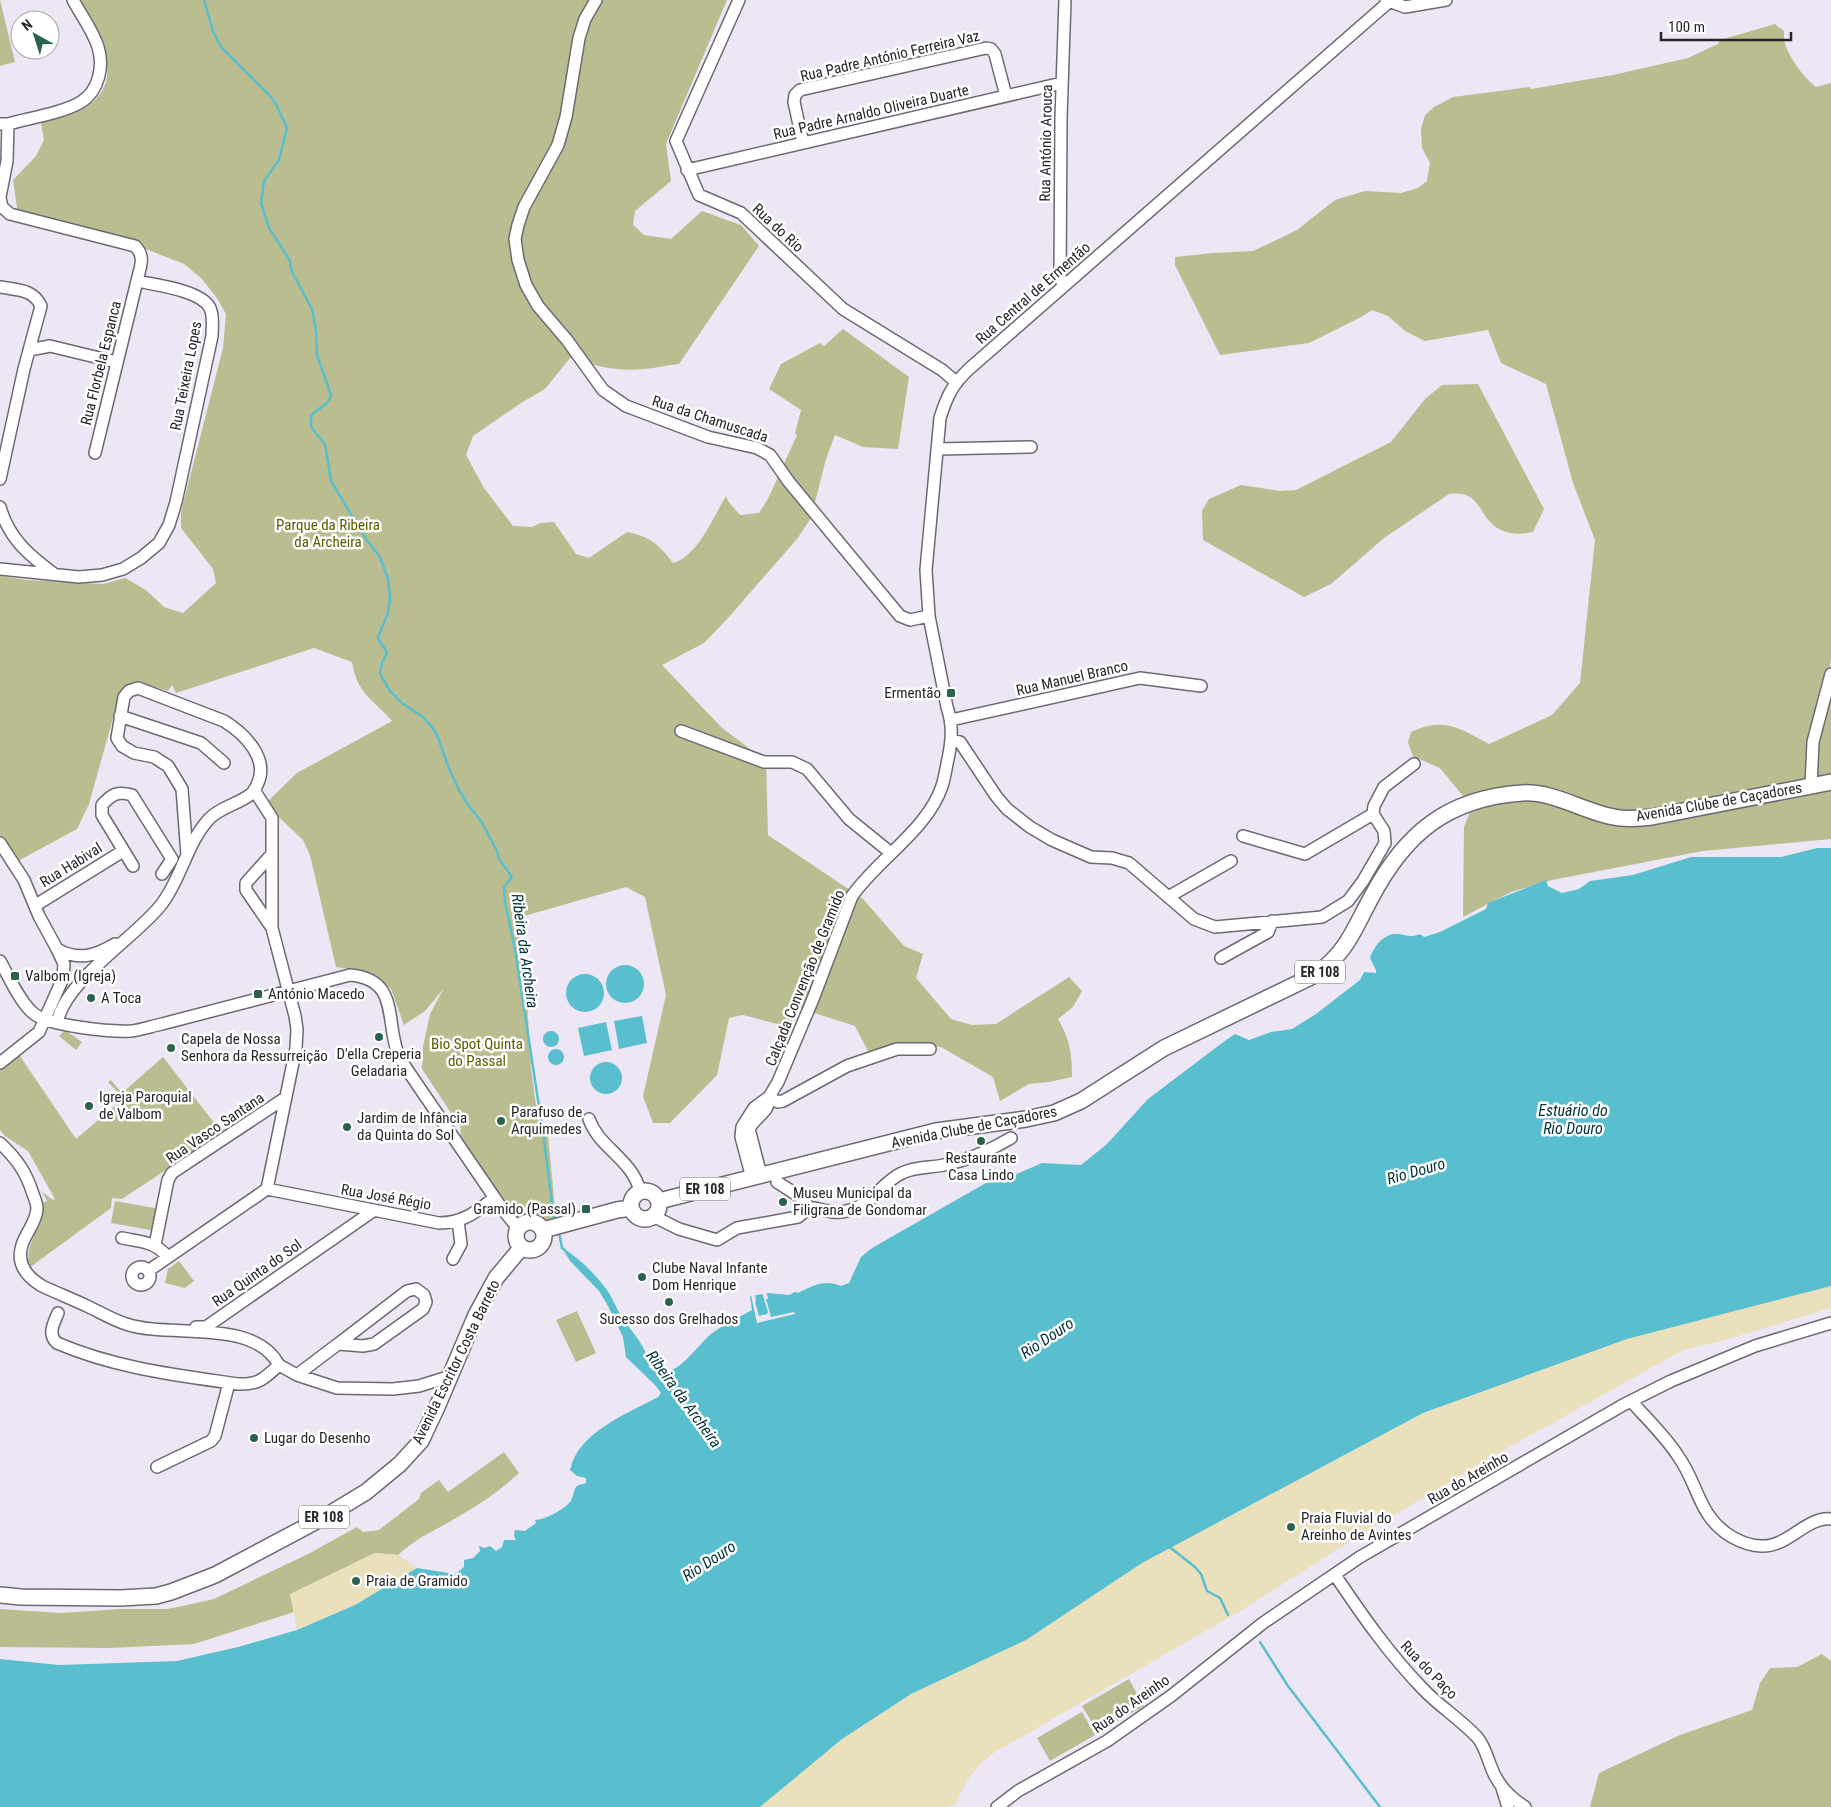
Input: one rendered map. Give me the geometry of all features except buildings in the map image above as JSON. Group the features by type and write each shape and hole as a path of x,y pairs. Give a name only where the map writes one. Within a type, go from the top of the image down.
{"main road":[{"name":"Avenida Clube de Caçadores","path":"658,1201 936,1131 1054,1113 1081,1101 1164,1048 1317,974 1332,962 1348,942 1370,885 1379,869 1397,855 1426,826 1467,804 1487,798 1526,793 1562,801 1615,817 1635,819 1831,782"},
{"name":"ER 108","path":"640,1191 654,1193 658,1201 658,1211 653,1216"},
{"path":"640,1191 632,1198 631,1208 637,1217 642,1219 653,1216"},
{"path":"552,1228 538,1248 532,1251 522,1248 516,1240 518,1228 526,1222 534,1222 540,1226 552,1228 631,1208"},
{"name":"Avenida Escritor Costa Barreto","path":"0,1595 60,1598 156,1596 185,1588 328,1516 366,1492 384,1478 421,1442 476,1315 496,1278 522,1248"}],"street":[{"path":"73,0 98,46 101,62 100,74 94,89 82,102 62,110 4,124 4,164 0,198 2,207 10,214 135,246 141,252 142,260 136,281"},
{"name":"Rua da Chamuscada","path":"596,0 579,38 566,117 558,145 524,207 518,224 515,239 518,260 526,285 538,306 603,390 626,406 708,437 758,448 770,455 789,482 900,616 910,620 928,616"},
{"name":"Rua do Rio","path":"739,0 676,141 698,195 741,213 843,310 942,370 956,382"},
{"name":"Rua António Arouca","path":"1064,286 1060,278 1062,83 1065,0"},
{"path":"1389,0 1405,7 1446,0"},
{"name":"Rua Central de Ermentão","path":"951,720 928,616 926,570 940,418 946,397 956,382 1389,0"},
{"name":"Rua Padre António Ferreira Vaz","path":"803,143 794,102 795,95 800,90 986,48 991,49 996,54 1006,96"},
{"name":"Rua Padre Arnaldo Oliveira Duarte","path":"687,170 1062,83"},
{"name":"Rua Florbela Espanca","path":"95,453 136,281"},
{"name":"Rua Teixeira Lopes","path":"0,569 79,577 102,576 123,569 141,558 159,543 169,525 176,502 212,336 213,318 209,306 199,297 136,281"},
{"path":"0,287 27,292 36,297 41,306 29,350 0,479"},
{"path":"29,350 50,346 116,362"},
{"path":"937,449 1031,447"},
{"path":"0,507 12,534 23,549 56,575"},
{"path":"1811,786 1813,742 1831,674"},
{"name":"Rua Manuel Branco","path":"951,720 1140,678 1200,686"},
{"path":"57,1022 59,1012 72,991 160,906 176,884 193,841 210,818 252,794 261,776 261,766 248,740 237,729 224,721 138,688 129,691 124,697 117,738 122,746 134,753 154,757 168,766 182,789 187,855"},
{"path":"120,716 201,743 224,763"},
{"name":"Calçada Convenção de Gramido","path":"756,1176 750,1129 752,1124 768,1107 769,1097 778,1082 813,998 852,896 928,813 942,787 952,740 951,720"},
{"path":"681,731 764,762 792,762 807,768 849,819 891,853"},
{"path":"952,740 960,742 996,796 1007,809 1030,827 1090,858 1112,858 1129,863 1194,919 1215,927 1322,916 1348,901 1370,885"},
{"path":"1379,869 1385,843 1384,831 1373,814 1374,806 1384,787 1414,764"},
{"path":"148,1271 267,1189 296,1048 297,1029 272,928 272,818 254,790"},
{"name":"Rua Habival","path":"133,866 102,815 102,805 109,798 120,792 132,795 172,859 162,874"},
{"path":"1243,836 1305,854 1373,814"},
{"path":"0,843 24,880 39,916 64,964 63,978 39,1032 0,1063"},
{"name":"Rua Habival","path":"36,905 123,851"},
{"path":"272,854 246,883 246,890 272,928"},
{"path":"1168,896 1232,860"},
{"path":"1221,958 1268,932 1272,921"},
{"path":"57,949 68,955 89,955 105,950 127,937"},
{"path":"0,961 27,1006 36,1015 57,1022 108,1030 133,1030 350,975 360,976 376,984 382,991 390,1009 397,1051 406,1068 494,1198 518,1228"},
{"path":"769,1097 778,1102 783,1101 847,1066 897,1049 930,1049"},
{"name":"Rua Vasco Santana","path":"154,1245 168,1180 172,1173 285,1098"},
{"path":"588,1119 596,1133 630,1168 640,1191"},
{"path":"653,1216 679,1229 717,1240 737,1228 798,1217 809,1208 814,1207 835,1212 850,1211 864,1205 902,1172 969,1160 986,1153 1011,1138"},
{"path":"0,1143 17,1160 27,1176 37,1208 33,1225 22,1244 20,1258 23,1269 31,1279 42,1286 126,1324 148,1329 222,1333 251,1340 270,1354 279,1365 297,1375 337,1388 393,1389 419,1386 451,1376"},
{"path":"777,1182 802,1198 809,1208"},
{"name":"Rua José Régio","path":"267,1189 439,1223 458,1221 475,1212 494,1198"},
{"name":"Rua Quinta do Sol","path":"148,1322 206,1327 373,1211"},
{"path":"453,1259 461,1244 458,1221"},
{"path":"122,1238 154,1245 160,1248 168,1257"},
{"path":"297,1375 408,1291 416,1289 424,1295 426,1302 423,1308 378,1342 363,1346 338,1344"},
{"path":"58,1313 51,1336 57,1343 104,1360 141,1369 252,1385 266,1377 279,1365"},
{"name":"Rua do Areinho","path":"997,1807 1018,1791 1107,1741 1171,1696 1263,1623 1360,1557 1631,1401 1671,1381 1755,1346 1831,1323"},
{"path":"157,1467 211,1441 215,1436 229,1383"},
{"path":"1631,1401 1680,1457 1705,1510 1719,1529 1734,1538 1746,1543 1772,1546 1820,1520 1831,1519"},
{"name":"Rua do Paço","path":"1335,1575 1375,1634 1401,1666 1425,1692 1477,1738 1485,1748 1490,1765 1500,1784 1508,1807"},
{"name":"Rua do Paço","path":"1500,1784 1525,1807"}],"green space":[{"path":"0,0 10,41 10,60 15,60 15,62 0,66"},
{"path":"79,0 727,0 666,144 671,181 635,211 633,225 644,235 671,239 702,211 741,225 759,246 679,364 648,369 625,370 597,366 570,358 545,389 473,436 466,455 484,488 513,526 532,527 541,523 554,522 576,554 589,558 627,532 642,536 653,542 673,563 690,553 704,535 726,496 740,515 759,513 769,497 797,435 795,433 801,410 769,389 781,364 820,343 824,346 843,329 909,377 898,449 863,447 835,435 826,459 811,518 797,539 704,643 662,665 721,727 766,761 768,835 863,899 904,946 923,954 916,978 951,1019 972,1025 996,1024 1069,977 1082,991 1073,1007 1058,1019 1070,1047 1072,1077 1029,1084 1000,1101 993,1077 941,1047 900,1044 870,1055 855,1026 799,1008 789,1027 743,1015 729,1018 717,1075 670,1123 653,1123 643,1096 666,995 645,897 626,887 517,918 526,983 531,1068 539,1127 547,1126 556,1218 544,1220 536,1216 518,1213 509,1207 460,1137 461,1128 422,1069 423,1047 430,1014 444,988 425,1011 404,1025 391,989 371,973 336,967 310,855 303,840 265,804 297,773 392,721 362,689 354,673 352,662 314,648 176,693 172,685 168,691 142,683 132,683 117,704 89,804 77,829 16,862 0,842 0,576 27,580 103,584 125,578 146,590 164,607 183,613 216,583 213,569 181,528 181,512 223,348 226,314 217,298 201,278 184,264 125,241 18,215 13,180 36,156 44,140 41,123 81,110 96,99 104,86 107,73 106,58 101,43"},
{"path":"1775,24 1784,31 1785,43 1789,52 1807,79 1816,87 1831,83 1831,658 1828,680 1831,681 1831,839 1703,851 1552,880 1511,892 1463,917 1464,827 1472,807 1440,768 1417,758 1414,759 1408,742 1411,732 1423,727 1443,725 1461,729 1489,744 1552,715 1580,683 1595,540 1573,483 1546,384 1501,363 1488,330 1425,341 1405,331 1388,316 1372,310 1309,343 1220,355 1175,265 1175,257 1253,251 1297,230 1335,200 1365,191 1401,193 1418,188 1427,181 1430,163 1422,148 1421,129 1425,115 1434,107 1453,97 1530,87 1531,89 1613,75 1688,58 1718,44 1720,40"},
{"path":"1478,384 1544,509 1533,532 1517,534 1501,530 1493,525 1469,496 1449,494 1384,538 1331,584 1304,597 1203,540 1202,511 1209,499 1241,485 1280,491 1296,490 1391,442 1425,399 1442,385"},
{"path":"65,1030 82,1042 76,1050 59,1036"},
{"path":"20,1056 76,1139 122,1100 108,1082 111,1080 122,1093 163,1057 222,1133 122,1199 112,1198 111,1208 29,1268 28,1259 31,1243 40,1220 42,1203 47,1201 42,1192 53,1200 55,1199 28,1151 5,1136 0,1130 0,1070"},
{"path":"115,1201 160,1209 156,1231 111,1223"},
{"path":"179,1261 194,1281 185,1288 165,1283 168,1269"},
{"path":"577,1311 596,1353 576,1362 556,1320"},
{"path":"504,1452 519,1473 487,1499 414,1542 398,1555 375,1553 291,1594 294,1612 194,1644 110,1648 0,1647 0,1609 61,1613 120,1609 168,1609 214,1599 310,1553 357,1527 363,1532 379,1530 419,1499 421,1493 439,1480 448,1492"},
{"path":"1822,1654 1831,1661 1831,1807 1590,1807 1599,1773 1680,1735 1752,1710 1760,1683 1770,1668 1797,1667"},
{"path":"1129,1679 1144,1706 1098,1732 1082,1706"},
{"path":"1082,1712 1095,1735 1050,1761 1037,1738"}],"sand":[{"name":"Praia Fluvial do Areinho de Avintes","path":"1831,1286 1831,1308 1729,1339 1687,1349 1486,1460 1336,1550 1242,1610 995,1752 975,1769 955,1805 946,1807 760,1807 842,1739 911,1694 1026,1640 1142,1563 1423,1413 1627,1339"},
{"name":"Praia de Gramido","path":"375,1553 398,1555 417,1568 355,1605 297,1630 290,1594"}],"water":[{"name":"Estuário do Rio Douro","path":"1817,848 1831,848 1831,1286 1627,1339 1423,1413 1142,1563 1026,1640 911,1694 842,1739 760,1807 0,1807 0,1659 59,1665 177,1661 238,1647 297,1630 355,1605 417,1568 455,1574 464,1567 464,1560 473,1558 480,1551 479,1546 485,1548 490,1546 496,1551 502,1547 504,1540 516,1540 514,1536 515,1530 525,1531 536,1523 535,1520 549,1516 567,1505 576,1487 586,1483 586,1478 577,1476 570,1470 575,1457 583,1445 605,1426 658,1397 661,1393 626,1357 623,1337 608,1306 599,1291 570,1261 562,1248 582,1262 605,1287 620,1314 643,1347 649,1367 657,1372 666,1372 683,1363 711,1334 752,1310 750,1296 768,1293 789,1295 824,1283 841,1286 849,1283 861,1257 872,1248 986,1183 1012,1176 1042,1163 1081,1165 1107,1144 1148,1099 1235,1034 1249,1040 1271,1032 1292,1029 1316,1014 1360,980 1364,972 1376,973 1370,958 1382,939 1390,935 1412,936 1420,934 1424,937 1440,932 1486,909 1488,903 1546,880 1548,886 1562,893 1579,889 1590,881 1633,875 1691,857 1781,857"},
{"path":"625,965 638,971 644,984 638,997 625,1003 612,997 606,984 612,971"},
{"path":"585,974 598,980 604,993 598,1006 585,1012 572,1006 566,993 572,980"},
{"path":"642,1016 647,1043 619,1049 614,1021"},
{"path":"606,1022 612,1050 584,1056 578,1028"},
{"path":"551,1031 557,1033 559,1039 557,1045 551,1047 545,1045 543,1039 545,1033"},
{"path":"556,1049 562,1051 564,1057 562,1063 556,1065 550,1063 548,1057 550,1051"},
{"path":"606,1062 612,1063 617,1067 621,1072 621,1084 617,1089 612,1093 606,1094 600,1093 595,1089 591,1084 590,1078 591,1072 595,1067 600,1063"}],"pier":[{"path":"766,1291 768,1299 766,1299 771,1317 794,1312 795,1314 757,1323 751,1295 755,1294 759,1316 767,1314 762,1292"}],"waterway":[{"name":"Ribeira da Archeira","path":"204,0 213,31 221,47 271,97 287,128 279,160 264,181 261,203 269,228 290,261 292,272 312,309 316,331 317,355 331,395 328,402 311,416 311,427 324,443 331,481 366,539 380,557 388,579 390,598 388,613 378,637 387,653 380,673 390,691 403,704 423,717 432,727 458,788 468,805 481,821 497,851 499,859 512,877 504,887 505,902 515,949 544,1139 554,1220"},
{"name":"Ribeira da Archeira","path":"559,1232 562,1248 565,1250"},
{"path":"1167,1545 1195,1567 1201,1574 1207,1591 1220,1598 1228,1615"},
{"path":"1260,1642 1288,1686 1380,1807"}],"place":[{"name":"Ermentão","path":"951,693"},
{"name":"Valbom (Igreja)","path":"15,976"},
{"name":"António Macedo","path":"258,994"},
{"name":"A Toca","path":"91,998"},
{"name":"D'ella Creperia Geladaria","path":"379,1037"},
{"name":"Capela de Nossa Senhora da Ressurreição","path":"171,1048"},
{"name":"Igreja Paroquial de Valbom","path":"89,1106"},
{"name":"Parafuso de Arquimedes","path":"501,1121"},
{"name":"Jardim de Infância da Quinta do Sol","path":"347,1127"},
{"name":"Restaurante Casa Lindo","path":"981,1141"},
{"name":"Museu Municipal da Filigrana de Gondomar","path":"783,1202"},
{"name":"Gramido (Passal)","path":"586,1209"},
{"name":"Clube Naval Infante Dom Henrique","path":"642,1277"},
{"name":"Sucesso dos Grelhados","path":"669,1302"},
{"name":"Lugar do Desenho","path":"254,1438"},
{"name":"Praia Fluvial do Areinho de Avintes","path":"1291,1527"},
{"name":"Praia de Gramido","path":"356,1581"}],"park label":[{"name":"Parque da Ribeira da Archeira","path":"328,534"},
{"name":"Bio Spot Quinta do Passal","path":"477,1052"}],"water label":[{"name":"Rio Douro","path":"1416,1171"},
{"name":"Rio Douro","path":"1047,1338"},
{"name":"Rio Douro","path":"709,1561"}]}
